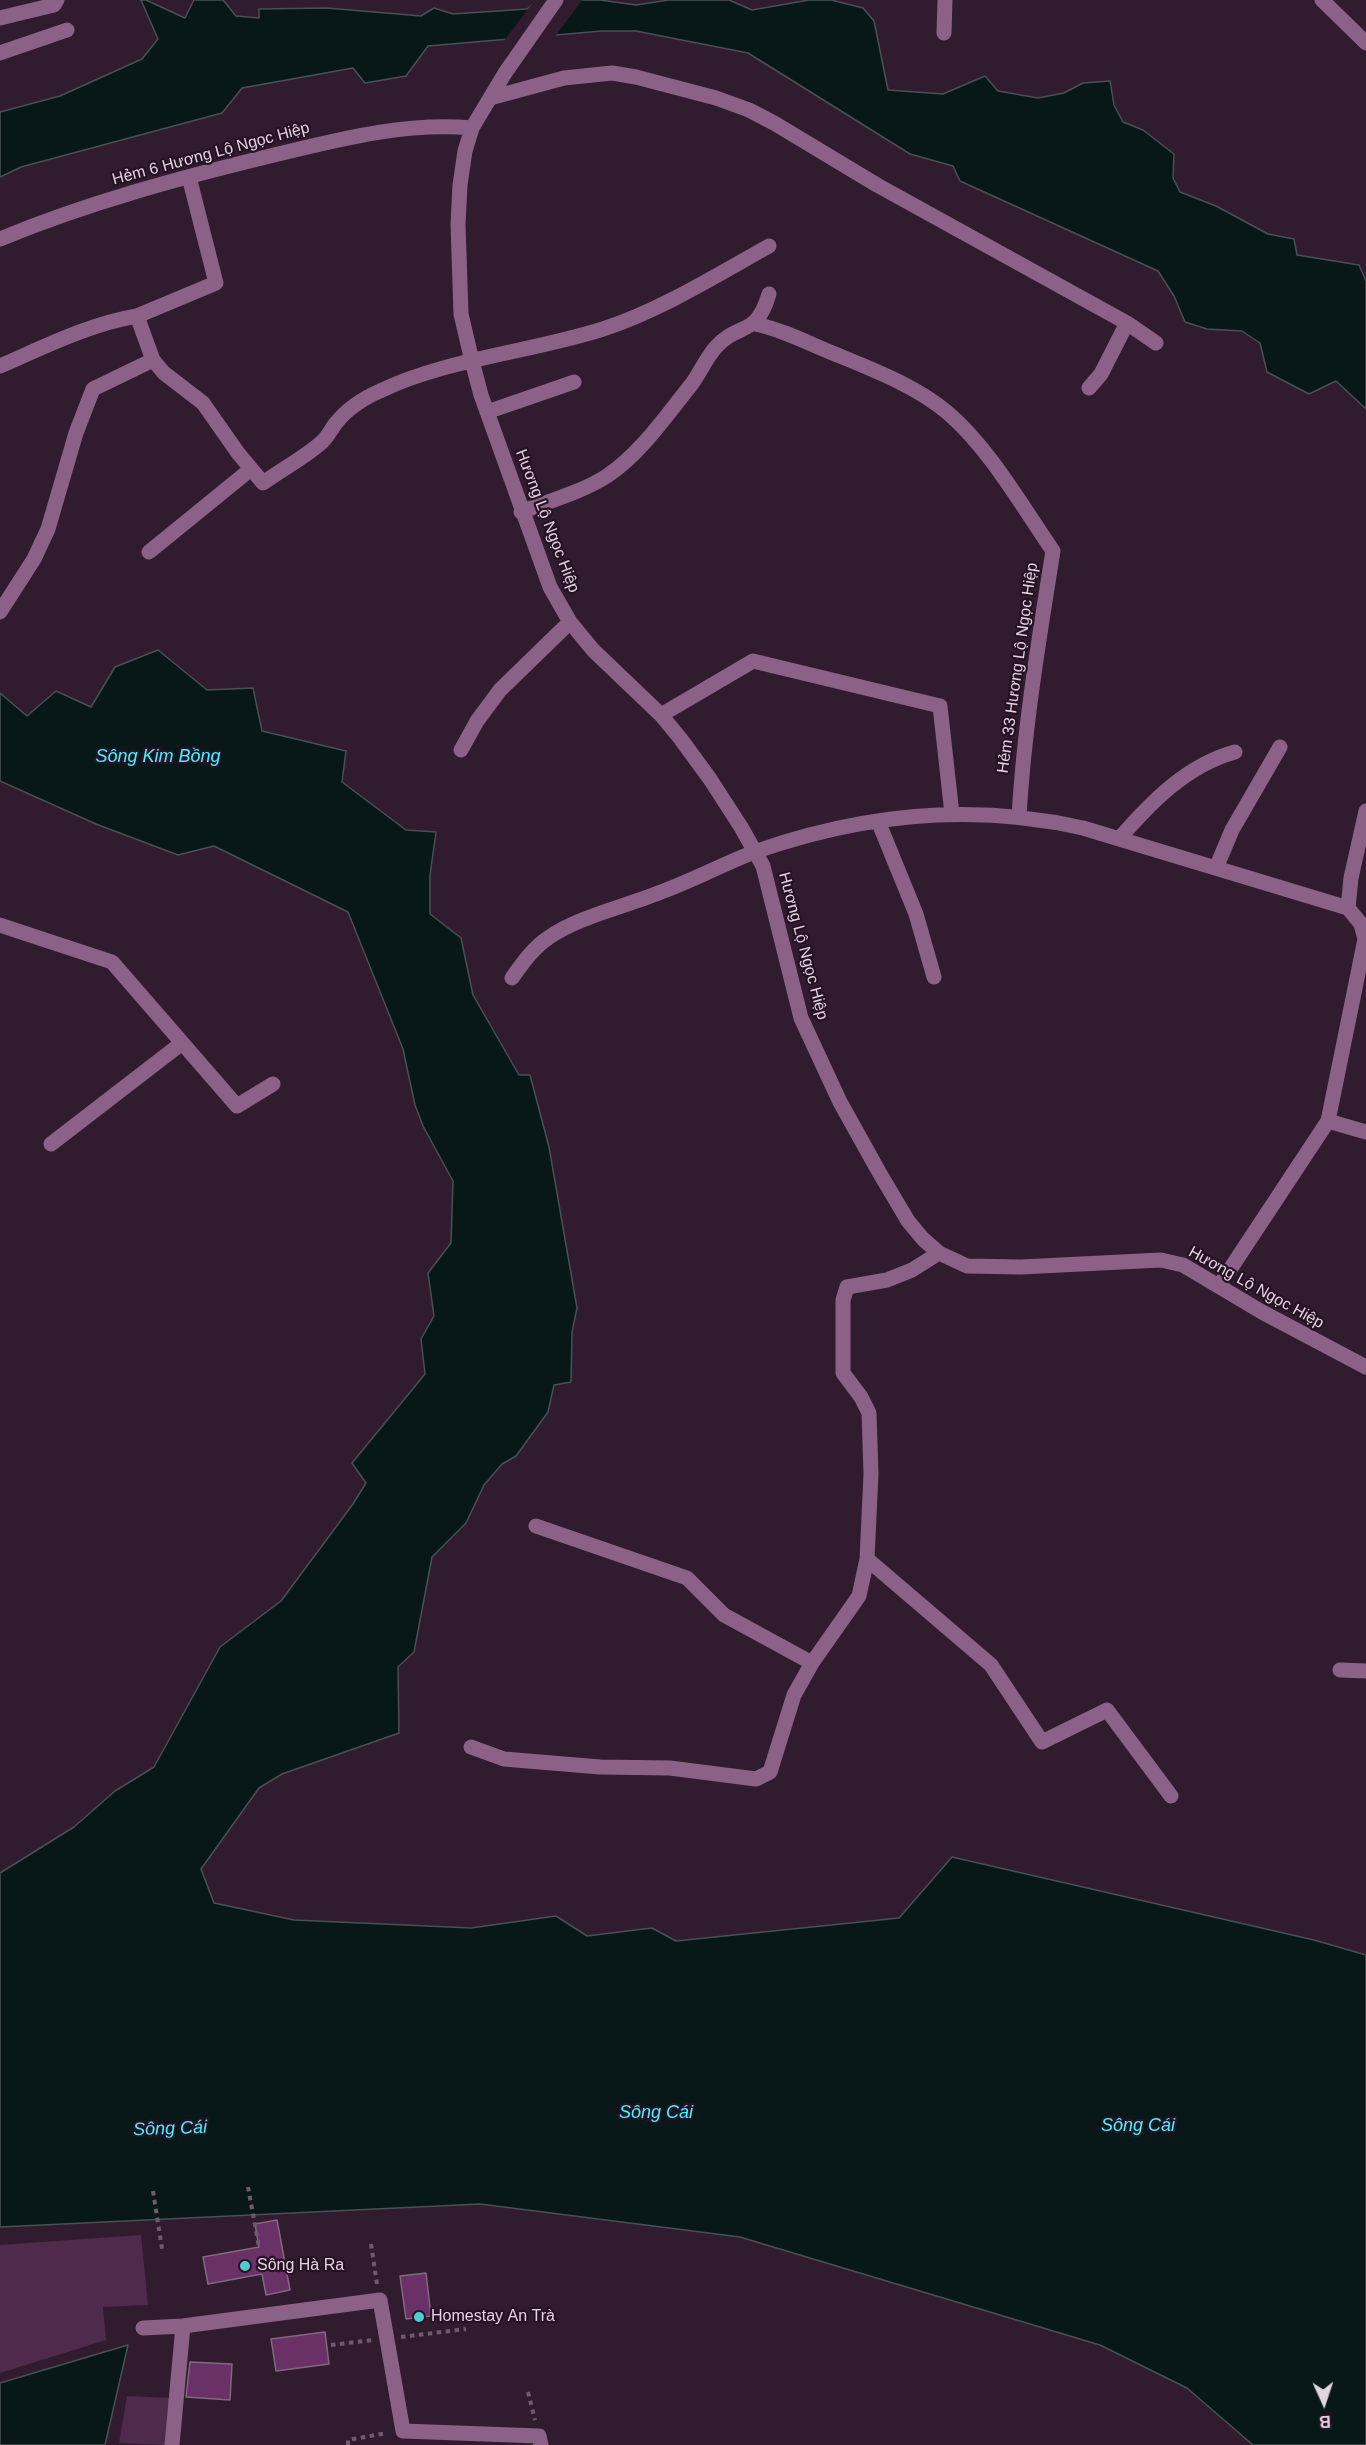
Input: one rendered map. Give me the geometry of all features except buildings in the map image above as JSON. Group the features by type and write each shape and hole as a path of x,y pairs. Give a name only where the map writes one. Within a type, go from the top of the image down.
{"street":[{"path":"0,18 54,5 57,0"},
{"name":"Hương Lộ Ngọc Hiệp","path":"556,0 505,73 472,128 465,151 458,224 461,314 472,361 487,412 550,587 570,622 593,650 661,715 711,779 763,866 801,1018 840,1102 908,1221 939,1253 967,1266 994,1267 1161,1260 1183,1265 1272,1318 1366,1367"},
{"path":"944,33 945,0"},
{"path":"1322,0 1366,44"},
{"path":"0,53 67,30"},
{"path":"490,98 564,78 612,73 716,98 749,110 877,185 1127,323 1156,343"},
{"name":"Hẻm 6 Hương Lộ Ngọc Hiệp","path":"0,238 58,215 218,168 321,144 396,130 438,125 472,128"},
{"path":"0,366 54,342 111,321 137,316 216,283 189,177"},
{"path":"137,316 153,360 164,373 203,403 214,421 263,483 323,441 338,421 352,408 378,391 402,381 472,361 554,343 627,320 694,288 769,246"},
{"path":"522,512 592,484 639,450 695,380 716,347 754,324 765,308 769,294"},
{"path":"1089,388 1105,367 1127,323"},
{"name":"Hẻm 33 Hương Lộ Ngọc Hiệp","path":"754,324 778,329 863,365 916,390 948,414 994,464 1053,551 1033,681 1021,775 1019,817"},
{"path":"0,612 34,559 48,529 76,433 93,388 153,360"},
{"path":"487,412 574,382"},
{"path":"149,552 251,469"},
{"path":"461,750 477,721 500,690 570,622"},
{"path":"661,715 753,661 940,706 952,814"},
{"path":"1216,868 1232,830 1281,747"},
{"path":"1119,839 1143,813 1185,775 1202,764 1235,752"},
{"path":"1348,908 1359,878 1366,811"},
{"path":"512,978 526,958 548,938 574,924 670,889 755,852 905,816 972,813 1052,821 1348,908 1361,924 1365,939 1328,1121 1219,1286"},
{"path":"878,821 916,914 934,977"},
{"path":"0,925 112,962 237,1106 273,1084"},
{"path":"51,1144 182,1043"},
{"path":"1328,1121 1366,1132"},
{"path":"471,1747 504,1759 600,1767 670,1768 756,1779 770,1772 794,1695 812,1663 860,1596 867,1559 871,1474 869,1413 861,1397 843,1373 843,1300 847,1287 887,1280 912,1270 939,1253"},
{"path":"536,1526 687,1578 724,1615 812,1663"},
{"path":"867,1559 991,1665 1042,1742 1107,1710 1171,1796"},
{"path":"1340,1670 1366,1671"},
{"path":"143,2328 183,2326 380,2300 403,2431 540,2440"},
{"path":"172,2445 183,2326"}],"path":[{"path":"248,2187 259,2247"},
{"path":"153,2191 162,2249"},
{"path":"371,2244 380,2300"},
{"path":"528,2392 540,2440"},
{"path":"348,2445 348,2440 403,2431"}],"shaded area":[{"path":"141,2235 148,2305 103,2307 106,2340 0,2373 0,2245"},
{"path":"127,2396 172,2398 166,2445 119,2443"}],"water":[{"path":"141,0 146,0 185,18 194,0 223,0 236,16 259,18 259,9 327,8 421,16 434,8 453,14 527,9 538,0 600,0 636,5 669,0 729,0 752,10 809,0 831,0 863,8 874,21 888,90 943,94 985,76 998,91 1038,98 1064,93 1083,83 1110,81 1114,105 1123,122 1143,130 1174,154 1173,178 1180,192 1216,206 1268,234 1294,239 1297,255 1359,265 1366,281 1366,409 1336,381 1309,394 1267,372 1260,343 1242,331 1207,329 1185,322 1174,296 1158,271 960,181 953,166 910,154 748,53 636,31 602,31 428,46 406,76 365,83 353,68 242,88 222,113 21,167 0,177 0,112 60,96 142,59 158,39"},
{"name":"Sông Cái","path":"158,650 207,690 253,688 262,731 346,751 342,782 406,830 436,832 430,875 430,914 461,938 473,995 519,1075 530,1075 549,1147 577,1308 572,1332 571,1382 554,1385 548,1412 516,1456 502,1464 484,1485 466,1523 432,1557 414,1652 398,1667 399,1733 282,1774 259,1788 201,1869 214,1903 294,1920 471,1928 556,1916 587,1936 652,1928 676,1941 899,1918 952,1857 1314,1940 1366,1955 1366,2445 1253,2445 1187,2388 1100,2345 740,2237 480,2204 0,2227 0,1873 74,1827 115,1791 154,1767 220,1647 281,1601 353,1504 366,1483 352,1463 425,1374 421,1339 434,1316 428,1273 451,1243 453,1181 423,1126 415,1105 403,1049 348,912 214,846 178,855 96,824 0,781 0,693 27,716 56,691 91,707 115,667"},
{"path":"128,2345 105,2445 0,2445 0,2383"}],"pier":[{"path":"535,0 582,0 554,38 504,41"}],"place":[{"name":"Sông Hà Ra","path":"245,2266"},
{"name":"Homestay An Trà","path":"419,2317"}],"water label":[{"name":"Sông Kim Bồng","path":"158,757"}]}
